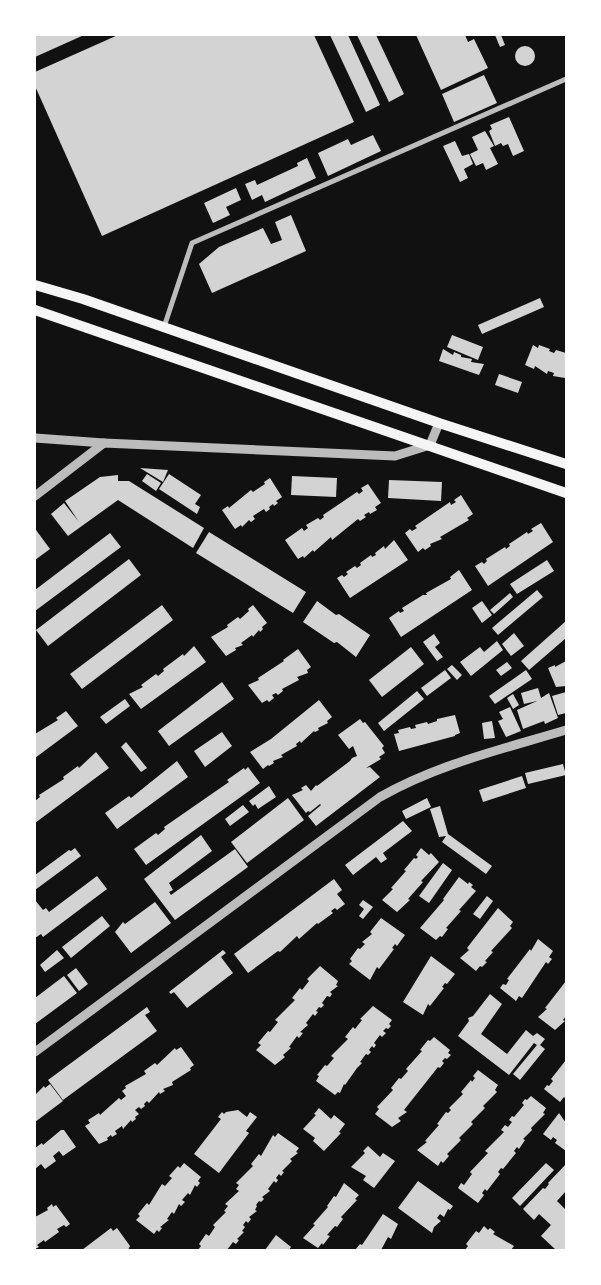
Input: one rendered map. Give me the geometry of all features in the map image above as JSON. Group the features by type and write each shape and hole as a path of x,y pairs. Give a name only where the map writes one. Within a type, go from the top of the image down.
{"main road":[{"path":"35,285 164,327 438,423 566,464"},
{"path":"35,310 566,493"}],"street":[{"path":"164,327 192,243 566,79"},
{"path":"35,438 104,443 395,456 430,445 438,423"},
{"path":"35,496 104,443"},
{"path":"35,1052 380,797 438,769 566,730"}],"building":[{"path":"35,35 84,35 35,57"},
{"path":"118,35 314,35 354,122 102,236 35,86 35,72"},
{"path":"330,35 348,35 380,105 366,112"},
{"path":"357,35 376,35 404,94 389,102"},
{"path":"416,35 465,35 468,42 474,39 488,68 441,90"},
{"path":"495,35 501,35 505,45 500,47"},
{"path":"525,46 532,49 535,56 532,63 525,66 518,63 515,56 518,49"},
{"path":"484,75 497,103 454,122 442,94"},
{"path":"509,117 524,151 513,156 508,144 503,146 501,143 495,146 489,131 492,129 490,125"},
{"path":"485,131 494,146 490,148 498,164 486,170 483,163 476,166 470,154 478,150 472,137"},
{"path":"373,135 381,151 328,176 318,153 348,139 351,145"},
{"path":"455,141 462,156 469,154 473,164 464,169 468,178 460,182 443,146"},
{"path":"307,158 316,178 265,202 262,195 252,200 245,184 255,180 257,185 298,166 297,163"},
{"path":"236,188 241,200 226,207 230,215 213,223 204,203"},
{"path":"291,215 306,251 212,293 199,264 219,247 263,228 271,244 282,240 275,222"},
{"path":"540,298 544,307 482,334 478,325"},
{"path":"452,335 483,347 478,360 447,347"},
{"path":"533,345 538,348 539,345 550,349 549,351 554,353 556,350 566,353 566,381 565,378 553,376 554,373 548,371 547,374 535,366 534,369 525,365"},
{"path":"443,349 453,355 454,352 461,355 461,357 472,359 471,362 484,364 479,375 439,361"},
{"path":"499,374 522,382 518,393 495,385"},
{"path":"140,468 168,470 163,482"},
{"path":"147,474 161,483 156,491 142,481"},
{"path":"169,474 201,495 195,504 200,507 197,514 159,489"},
{"path":"118,475 118,481 129,481 204,528 193,548 118,500 68,536 51,514 64,503 79,522 65,501 100,477"},
{"path":"292,476 337,478 336,497 291,495"},
{"path":"270,478 282,497 276,501 278,503 269,507 270,509 266,512 264,509 253,516 255,519 251,522 249,520 242,527 241,525 235,529 222,510 228,506 229,508 251,490 253,492 265,484 264,482"},
{"path":"389,480 442,482 441,501 388,498"},
{"path":"368,484 381,503 375,507 377,510 364,515 366,517 360,521 358,519 332,540 331,537 314,552 313,550 304,558 303,556 298,559 285,540 302,528 304,531 308,528 306,525 318,518 320,520 324,517 323,515 357,492 359,494 363,491 361,488"},
{"path":"461,495 473,514 467,518 469,520 440,537 442,539 430,544 431,546 425,550 423,548 418,552 405,533 410,529 412,531 417,528 415,526 450,502 451,505 456,502 454,500"},
{"path":"541,523 553,542 488,586 475,566 482,562 484,564 487,561 486,559 505,547 506,549 510,546 509,544 527,532 528,534 533,531 531,529"},
{"path":"35,531 50,549 35,560"},
{"path":"209,532 306,592 293,613 196,553"},
{"path":"110,533 121,547 35,611 35,590"},
{"path":"394,540 408,560 350,598 337,578 342,575 344,577 348,574 346,572 355,566 357,568 361,565 360,563 371,555 372,557 376,555 375,553 384,546 385,549"},
{"path":"129,559 141,575 48,646 36,630"},
{"path":"547,560 554,571 517,594 510,584"},
{"path":"459,570 472,590 401,637 389,618 399,611 400,613 404,611 402,608 423,595 427,595 426,593 451,579 450,577"},
{"path":"537,590 543,597 498,635 492,628"},
{"path":"510,593 513,597 494,614 490,610"},
{"path":"317,601 336,615 339,614 370,635 356,657 337,642 334,643 303,622"},
{"path":"482,601 492,615 482,623 472,608"},
{"path":"162,605 173,620 82,689 70,674"},
{"path":"253,605 267,623 260,632 259,630 253,637 252,635 241,643 243,645 235,648 236,650 226,656 211,637 228,627 227,625 238,617 240,619"},
{"path":"566,621 566,638 529,670 521,661"},
{"path":"514,633 524,646 511,656 502,644"},
{"path":"434,634 440,643 435,647 443,657 437,661 423,642"},
{"path":"497,641 503,650 471,676 460,662 480,647 484,652"},
{"path":"194,646 206,662 141,709 129,694 143,687 141,685 156,674 158,676 164,671 163,669 183,654 184,656"},
{"path":"411,647 424,664 382,697 369,680"},
{"path":"298,649 311,667 307,670 308,673 297,677 299,680 282,689 283,691 278,695 276,693 272,695 274,698 269,702 267,700 262,703 248,685 259,680 258,678"},
{"path":"566,661 566,686 556,687 548,668 555,665 555,667"},
{"path":"507,662 512,668 501,676 496,670"},
{"path":"452,665 462,675 457,680 447,669"},
{"path":"445,670 451,678 427,696 421,688"},
{"path":"526,670 532,679 495,704 489,696"},
{"path":"222,682 234,699 169,746 158,731"},
{"path":"538,688 541,698 549,693 558,718 545,724 544,721 523,729 517,710 537,701 524,704 521,693"},
{"path":"417,691 424,699 384,731 378,723"},
{"path":"566,692 566,713 558,715 552,696"},
{"path":"513,694 519,705 513,709 507,698"},
{"path":"125,699 130,706 106,724 100,717"},
{"path":"319,700 332,717 327,721 328,723 318,728 319,730 314,731 301,743 300,741 296,744 297,746 281,755 283,757 273,761 274,763 263,769 250,752 271,739"},
{"path":"510,707 521,731 506,737 498,721 503,719 499,712"},
{"path":"66,711 78,726 35,758 35,734 58,720 56,718"},
{"path":"455,715 460,733 399,751 394,734 399,733 398,730 410,727 411,729 416,728 415,725 427,722 428,724 437,721 437,719"},
{"path":"360,719 363,723 365,722 384,746 382,748 385,753 379,757 381,759 366,768 370,767 380,777 316,826 308,816 321,805 306,813 292,795 303,790 301,788 306,785 311,791 316,785 357,756 353,746 349,749 338,735"},
{"path":"492,721 495,738 484,739 482,723"},
{"path":"222,732 232,746 205,767 194,751"},
{"path":"126,742 147,768 141,772 121,747"},
{"path":"96,752 109,768 35,823 35,801 40,797 39,795 64,779 63,777 78,766 79,768"},
{"path":"177,761 188,777 117,829 105,813 129,796 131,798"},
{"path":"563,764 566,775 528,784 525,773"},
{"path":"248,767 260,783 146,865 134,849 156,833 158,835 165,829 164,827 229,782 227,780"},
{"path":"522,776 526,788 483,802 479,790"},
{"path":"269,786 276,797 258,809 255,804 253,806 249,801"},
{"path":"288,798 304,820 247,863 231,842"},
{"path":"427,798 431,807 406,819 402,811"},
{"path":"243,805 249,812 230,826 225,819"},
{"path":"440,806 448,834 492,866 486,874 442,842 446,836 439,837 430,809"},
{"path":"403,821 412,831 383,853 387,859 381,863 376,857 353,875 345,865"},
{"path":"201,835 212,851 169,883 173,890 169,892 171,895 235,849 248,867 175,920 144,879"},
{"path":"75,848 81,856 35,890 35,875 69,850 71,851"},
{"path":"421,848 429,855 431,853 439,862 421,881 423,882 408,899 410,900 397,912 382,900 393,889 391,888 406,871 404,870 414,858 418,857 416,855"},
{"path":"443,863 452,870 429,903 419,896"},
{"path":"97,876 107,889 43,937 41,934 35,938 35,900 43,910 46,908 49,912"},
{"path":"459,877 468,884 469,882 473,885 471,887 476,891 459,910 461,911 446,928 448,929 442,937 440,936 436,940 420,928 444,900"},
{"path":"334,879 342,890 337,894 345,904 337,910 335,908 331,911 333,913 317,923 299,939 297,936 280,952 278,951 248,973 234,954"},
{"path":"487,896 493,901 480,919 473,914"},
{"path":"363,900 373,907 363,919 359,916 364,909 359,905"},
{"path":"155,902 171,923 131,953 115,932 123,922 125,924"},
{"path":"498,908 513,922 510,926 512,928 491,951 493,952 485,961 487,962 476,971 460,958 469,950 467,948"},
{"path":"102,916 110,926 71,958 62,947"},
{"path":"381,918 405,935 397,946 395,944 392,948 394,949 379,969 377,967 370,980 349,964 352,961 350,959 358,948 360,949 365,944 362,942 372,934 370,932"},
{"path":"538,939 553,951 549,957 552,959 548,964 546,962 522,998 519,996 516,1001 500,988 503,984 506,985 509,980 507,979 530,949 531,951"},
{"path":"57,950 64,958 45,972 40,965"},
{"path":"223,950 226,953 221,957 233,973 187,1008 174,992 171,994 169,992"},
{"path":"431,956 455,974 447,984 445,983 442,987 444,988 430,1006 428,1004 423,1015 403,1002"},
{"path":"320,966 338,981 336,985 338,986 330,992 332,994 330,997 327,996 322,1003 324,1005 321,1008 319,1007 315,1016 313,1014 306,1023 308,1025 300,1032 303,1033 299,1038 297,1036 289,1047 291,1048 283,1055 285,1057 275,1065 256,1050 261,1045 258,1043 268,1031 270,1032 278,1022 275,1020 295,1000 292,998 300,988 302,990 309,981 307,979"},
{"path":"76,968 88,984 79,991 67,975"},
{"path":"64,976 77,993 35,1024 35,998"},
{"path":"566,981 566,1016 563,1020 565,1021 555,1030 538,1017 547,1009 545,1008"},
{"path":"490,994 502,1004 481,1034 507,1054 526,1030 533,1036 537,1033 545,1039 540,1045 545,1049 520,1080 513,1074 537,1045 534,1043 509,1075 458,1036 469,1021 468,1018 473,1016"},
{"path":"373,1006 392,1020 389,1024 391,1026 383,1031 386,1033 382,1037 380,1035 374,1043 376,1045 374,1048 372,1046 369,1050 371,1052 368,1055 366,1054 360,1062 362,1063 344,1084 340,1093 338,1092 335,1095 316,1081 319,1076 317,1075 334,1058 331,1056 348,1039 345,1037 353,1027 355,1029 362,1020 360,1019"},
{"path":"147,1007 150,1012 145,1015 157,1031 63,1100 48,1080"},
{"path":"434,1037 450,1050 448,1053 451,1055 442,1061 444,1063 440,1068 438,1067 404,1110 407,1112 398,1118 401,1121 392,1127 375,1114 379,1109 377,1107 393,1090 391,1088 399,1078 401,1079 408,1071 406,1069 422,1051 420,1050 428,1040 430,1041"},
{"path":"181,1047 194,1065 190,1068 191,1070 172,1082 173,1085 163,1089 165,1091 160,1094 159,1092 149,1103 147,1101 141,1109 139,1107 135,1110 139,1114 135,1117 136,1119 132,1122 131,1120 123,1129 122,1126 115,1131 117,1134 112,1137 111,1135 107,1138 108,1140 99,1144 85,1126 90,1123 88,1120 99,1113 100,1115 119,1098 121,1100 126,1096 122,1091 126,1088 125,1086 146,1074 144,1071 155,1063 157,1065 175,1048 176,1050"},
{"path":"566,1060 566,1099 564,1097 560,1102 544,1089 553,1081 551,1079"},
{"path":"478,1070 498,1085 495,1090 497,1092 471,1122 473,1124 459,1138 461,1140 447,1154 449,1156 443,1163 441,1161 438,1166 417,1150 427,1142 425,1141 439,1125 437,1124 446,1112 448,1113 451,1110 449,1108 463,1094 461,1092 471,1080 472,1082 475,1078 473,1076"},
{"path":"50,1084 63,1101 35,1122 35,1095 44,1086 45,1088"},
{"path":"531,1096 546,1108 543,1113 545,1114 531,1128 532,1130 523,1139 525,1140 519,1149 517,1147 514,1151 516,1153 503,1169 501,1168 498,1172 500,1174 487,1191 485,1189 482,1193 484,1195 478,1203 458,1188 461,1183 464,1185 472,1174 470,1172 488,1153 485,1151 504,1132 501,1130 505,1125 508,1127 512,1122 509,1120 524,1105 522,1103 525,1099 527,1100"},
{"path":"319,1108 331,1119 334,1115 345,1124 339,1132 341,1133 324,1151 313,1141 315,1138 303,1129 316,1115 314,1114"},
{"path":"238,1110 247,1117 250,1112 257,1117 246,1131 249,1133 219,1173 194,1154 221,1119 218,1117 222,1112 224,1114"},
{"path":"559,1113 566,1123 566,1151 555,1143 557,1140 553,1137 551,1140 543,1134"},
{"path":"61,1130 64,1130 76,1147 63,1156 59,1151 53,1156 56,1161 45,1169 41,1164 35,1169 35,1148 42,1143 43,1145"},
{"path":"278,1133 299,1148 296,1152 298,1153 290,1159 292,1161 282,1171 284,1172 281,1176 279,1174 276,1178 278,1180 276,1183 274,1181 268,1189 270,1191 262,1197 264,1199 256,1205 255,1210 257,1211 249,1217 251,1219 248,1223 246,1221 243,1225 245,1227 242,1231 244,1232 237,1239 239,1240 236,1244 233,1242 227,1250 198,1250 201,1246 199,1244 206,1234 209,1236 215,1227 213,1225 226,1212 224,1211 228,1206 225,1204 239,1191 236,1189 239,1185 236,1183 253,1166 251,1164 259,1154 261,1156 273,1135 275,1137"},
{"path":"368,1146 380,1157 383,1153 395,1161 374,1188 363,1180 366,1176 351,1167 365,1153 363,1151"},
{"path":"184,1163 201,1177 198,1181 200,1183 197,1187 195,1185 190,1195 188,1193 182,1200 185,1202 181,1206 179,1204 174,1214 172,1212 167,1219 169,1220 160,1227 162,1228 159,1232 157,1230 154,1234 136,1220 140,1216 138,1214 147,1203 149,1205 162,1184 165,1186 172,1178 169,1176 178,1166 180,1168"},
{"path":"546,1163 554,1170 520,1206 512,1198"},
{"path":"566,1164 566,1191 557,1201 566,1210 566,1250 556,1250 541,1236 551,1225 539,1214 534,1220 523,1209 543,1188 545,1189 548,1183"},
{"path":"418,1181 453,1206 450,1210 448,1209 444,1217 440,1214 437,1218 441,1221 434,1227 432,1233 398,1208"},
{"path":"344,1183 359,1195 355,1199 357,1200 341,1217 343,1219 337,1227 335,1226 327,1235 330,1236 323,1245 322,1243 318,1248 303,1238 315,1225 313,1224 328,1207 334,1196 336,1197"},
{"path":"52,1204 53,1207 56,1205 70,1224 57,1229 59,1232 45,1242 44,1240 35,1249 35,1217 48,1210 47,1208"},
{"path":"383,1214 398,1224 391,1239 388,1237 381,1250 355,1250 360,1244 362,1245"},
{"path":"484,1226 488,1230 490,1228 495,1232 493,1234 514,1246 511,1250 465,1250 468,1246 466,1244 476,1231 479,1233"},
{"path":"111,1228 113,1231 117,1228 130,1246 128,1250 82,1250"},
{"path":"276,1235 291,1247 289,1250 265,1250"}]}
